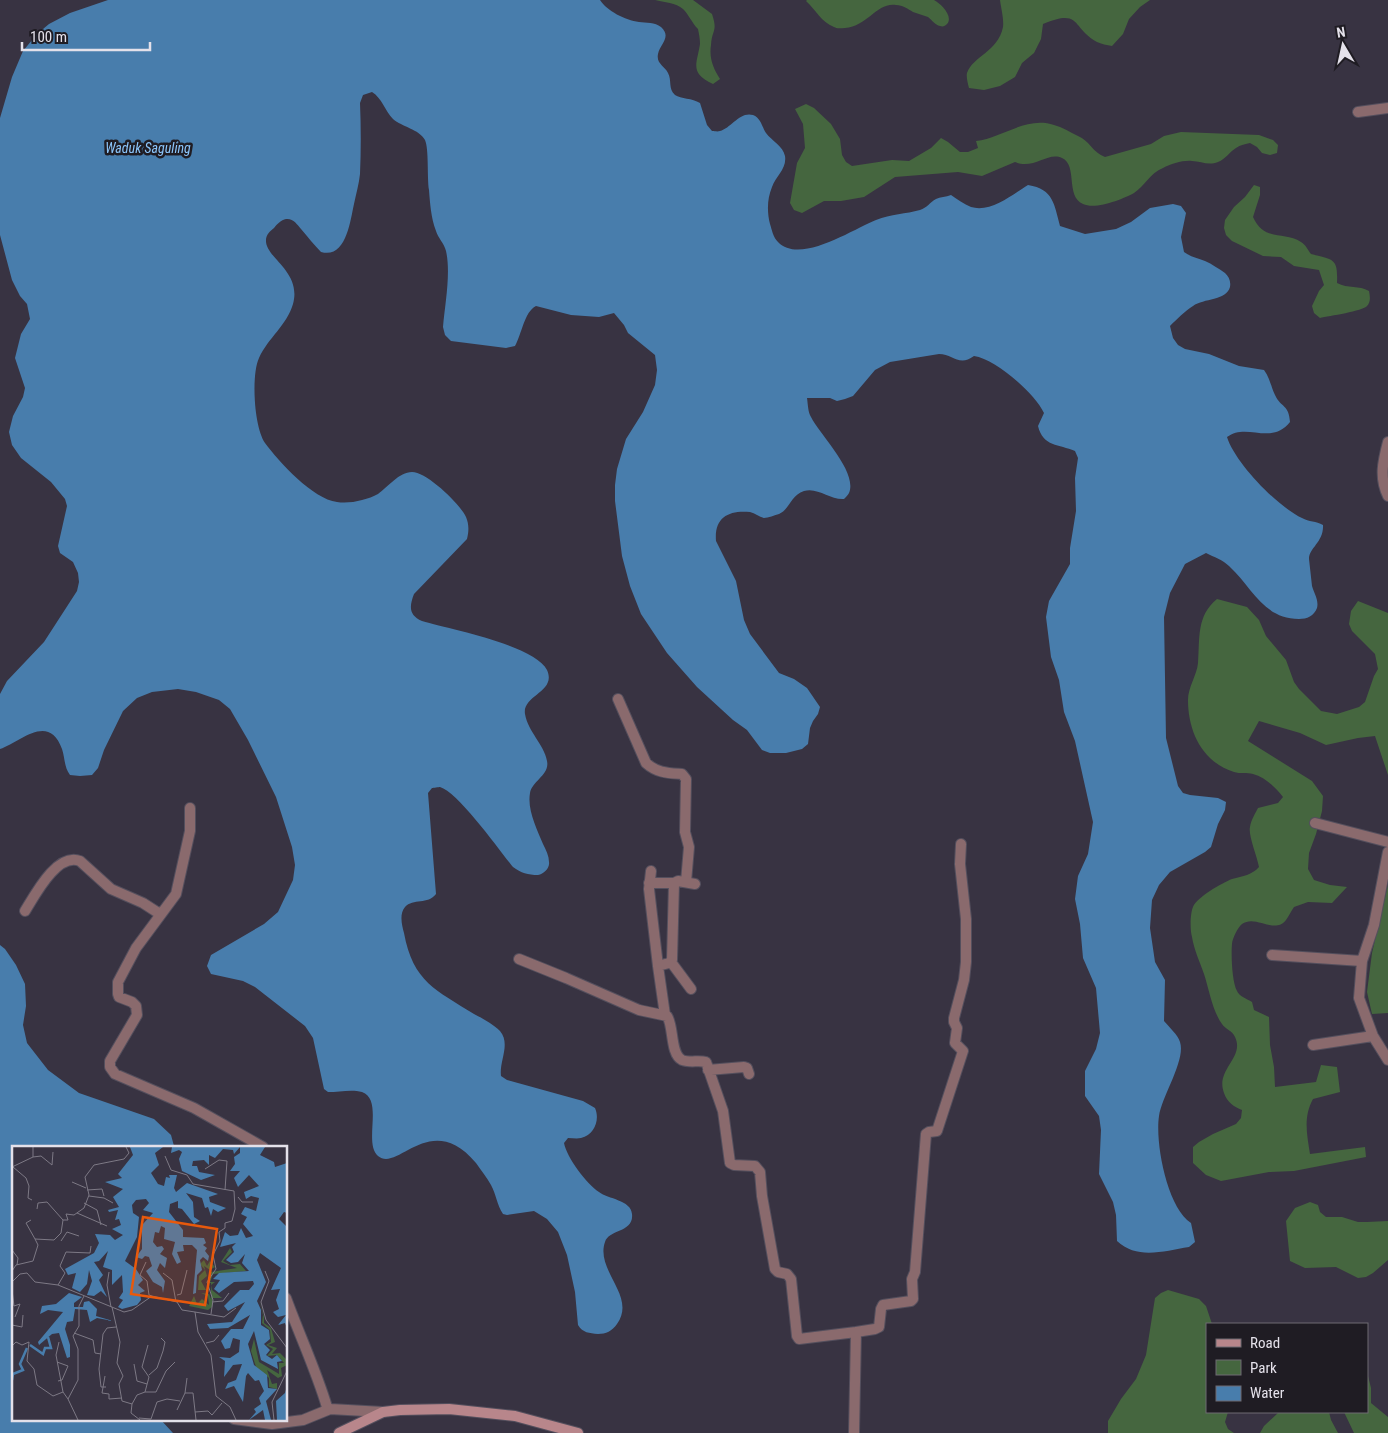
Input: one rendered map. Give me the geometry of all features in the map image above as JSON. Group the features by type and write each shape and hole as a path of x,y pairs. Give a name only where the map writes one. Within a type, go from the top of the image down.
{"main road":[{"path":"340,1433 383,1412 449,1409 515,1416 578,1433"}],"street":[{"path":"1358,112 1388,108"},
{"path":"1388,442 1382,470 1383,482 1388,496"},
{"path":"618,699 646,762 654,770 685,776 685,832 689,847 691,883 678,881 674,883 649,883"},
{"path":"190,808 190,831 178,889 174,898 136,948 118,982 119,997 132,1002 136,1006 137,1011 135,1019 110,1062 110,1067 115,1074 194,1108 261,1146"},
{"path":"1315,823 1388,842"},
{"path":"519,959 639,1010 665,1015 670,1020 673,1041 678,1056 685,1061 705,1061 723,1111 730,1163 734,1165 755,1166 760,1172 762,1196 775,1269 778,1272 787,1274 791,1279 797,1336 799,1339 875,1330 879,1327 883,1305 911,1301 913,1299 912,1279 915,1272 926,1134 937,1131 963,1051 954,1043 957,1028 954,1020 964,980 966,962 966,919 960,864 961,844"},
{"path":"1388,852 1374,924 1362,961 1359,998 1373,1036 1388,1060"},
{"path":"24,911 53,869 64,862 76,859 111,889 160,914"},
{"path":"651,871 649,883 665,1015"},
{"path":"674,883 671,962 691,989"},
{"path":"1272,955 1362,961"},
{"path":"658,966 671,962"},
{"path":"1313,1045 1373,1036"},
{"path":"708,1070 744,1066 749,1074"},
{"path":"288,1304 318,1378 327,1407 330,1409"},
{"path":"854,1433 856,1332"},
{"path":"242,1420 272,1424 303,1420 330,1409 383,1412"}],"green space":[{"path":"655,0 693,0 712,14 715,28 711,59 720,79 713,84 700,76 696,67 700,44 698,29 685,11 677,5"},
{"path":"807,0 934,0 948,14 949,21 945,26 940,26 928,17 903,6 889,5 853,26 835,28 822,19"},
{"path":"1000,0 1150,0 1140,7 1129,19 1123,34 1112,46 1102,44 1089,37 1070,19 1064,18 1043,24 1041,39 1034,53 1022,63 1015,77 1000,86 984,90 969,88 967,73 970,67 996,42 1003,27"},
{"path":"806,104 814,108 831,124 840,139 842,155 846,162 852,166 892,160 909,161 931,148 941,138 960,152 968,152 978,148 976,141 1034,123 1044,123 1063,128 1085,140 1097,153 1105,157 1151,144 1164,136 1181,132 1259,135 1273,140 1278,145 1277,153 1270,155 1262,153 1250,143 1231,151 1218,162 1188,161 1173,164 1158,170 1134,193 1116,201 1095,206 1083,204 1078,200 1074,194 1070,167 1067,162 1057,156 1028,164 1015,162 982,176 958,172 895,177 864,197 841,201 824,201 802,213 794,210 790,203 797,163 805,148 803,124 795,109"},
{"path":"1254,185 1260,187 1260,195 1253,217 1258,225 1269,233 1295,239 1304,244 1311,254 1333,261 1337,269 1337,283 1369,291 1370,301 1367,306 1320,318 1314,313 1312,306 1324,285 1319,270 1294,266 1281,257 1263,256 1232,241 1226,235 1224,228 1225,220"},
{"path":"1217,599 1247,607 1259,620 1266,636 1286,660 1294,682 1299,689 1321,711 1337,714 1359,707 1365,702 1378,669 1375,654 1352,631 1349,624 1351,611 1358,601 1388,613 1388,775 1375,736 1326,745 1300,733 1259,721 1248,741 1312,781 1323,796 1322,811 1309,853 1308,869 1314,880 1330,885 1347,887 1332,903 1308,902 1294,907 1286,920 1276,926 1253,921 1242,924 1232,942 1235,987 1241,996 1252,1002 1254,1010 1269,1017 1275,1087 1316,1082 1321,1065 1337,1067 1340,1092 1313,1099 1310,1106 1307,1126 1310,1154 1365,1147 1366,1157 1294,1171 1269,1172 1221,1181 1206,1175 1193,1163 1193,1147 1213,1134 1236,1124 1241,1118 1242,1110 1229,1102 1222,1085 1226,1070 1234,1058 1237,1044 1234,1035 1222,1024 1213,1006 1191,934 1191,914 1195,903 1210,891 1232,879 1250,874 1259,867 1250,835 1251,822 1258,808 1278,803 1283,797 1262,777 1251,773 1234,772 1213,761 1205,753 1194,734 1189,712 1188,695 1198,663 1202,620 1210,606"},
{"path":"1388,885 1388,1013 1372,1014 1367,992 1372,953"},
{"path":"1310,1202 1318,1205 1320,1212 1326,1217 1342,1217 1358,1222 1388,1221 1388,1260 1373,1273 1366,1277 1358,1278 1336,1267 1305,1268 1290,1261 1286,1221 1295,1208"},
{"path":"1168,1290 1199,1299 1206,1306 1212,1323 1206,1323 1206,1413 1228,1413 1225,1422 1228,1429 1234,1433 1108,1433 1108,1421 1136,1379 1146,1355 1155,1298"},
{"path":"1368,1376 1371,1388 1371,1403 1388,1417 1388,1433 1354,1433 1344,1413 1368,1413"},
{"path":"1278,1413 1329,1413 1338,1433 1260,1433 1264,1426"}],"water":[{"name":"Waduk Saguling","path":"108,0 600,0 607,8 622,17 656,24 661,27 665,37 658,54 659,63 667,71 673,93 700,103 707,125 712,131 724,129 744,115 753,115 760,120 766,133 782,149 785,161 770,192 768,210 775,238 788,248 799,250 813,248 876,220 920,210 936,199 951,195 971,207 979,208 994,205 1028,185 1043,190 1052,199 1060,226 1085,234 1116,229 1131,222 1150,208 1173,204 1181,206 1186,213 1181,237 1184,252 1208,262 1225,273 1228,276 1230,287 1224,295 1198,303 1178,318 1170,326 1173,338 1178,345 1185,349 1209,354 1239,366 1264,370 1277,399 1288,412 1290,422 1283,429 1275,432 1243,432 1227,437 1248,471 1270,494 1292,512 1323,525 1321,536 1311,551 1309,559 1312,586 1317,599 1316,611 1310,616 1299,619 1286,617 1267,608 1227,564 1206,553 1185,564 1170,593 1164,617 1166,738 1178,786 1183,793 1218,798 1226,802 1225,810 1218,824 1211,847 1170,872 1159,885 1152,900 1150,928 1155,962 1165,980 1164,1021 1180,1042 1181,1050 1177,1068 1159,1116 1158,1128 1161,1158 1169,1189 1175,1203 1191,1223 1195,1242 1189,1247 1151,1253 1133,1251 1117,1241 1116,1215 1113,1202 1099,1174 1101,1130 1099,1116 1085,1096 1085,1071 1096,1049 1100,1033 1096,988 1083,958 1080,924 1075,899 1078,876 1088,854 1093,822 1075,741 1064,712 1059,680 1051,657 1046,617 1049,601 1070,564 1070,548 1076,511 1075,478 1078,458 1075,451 1052,444 1044,438 1038,426 1044,413 1032,396 1014,378 993,363 974,356 969,359 960,360 939,354 890,362 875,370 853,396 837,401 830,398 807,398 811,417 837,454 848,475 849,493 844,499 839,499 819,492 804,491 796,496 786,509 779,514 764,518 750,512 729,514 720,521 716,533 716,541 736,581 744,620 750,634 779,673 794,679 807,688 820,707 810,728 808,744 802,749 786,753 770,753 762,750 747,730 733,720 697,687 667,653 641,614 630,586 622,556 615,501 615,485 617,469 626,439 643,412 655,385 657,370 655,355 628,333 614,313 599,317 571,315 536,306 526,318 515,346 506,348 451,341 445,335 443,327 448,279 447,260 445,248 437,234 432,216 425,140 419,133 393,119 372,92 363,95 360,103 360,178 348,229 341,245 329,253 321,252 293,220 288,219 279,222 267,236 267,247 288,274 294,293 290,312 259,358 254,388 258,425 265,443 297,478 318,494 337,502 358,501 369,498 378,494 398,477 412,472 426,477 434,483 463,511 468,522 467,539 414,594 411,603 412,613 422,621 490,639 526,653 539,661 547,670 549,677 544,689 529,702 525,708 525,714 529,727 543,749 547,761 546,770 531,789 529,799 533,819 547,853 548,868 538,875 531,875 513,867 457,799 440,787 432,788 428,793 436,894 429,899 408,904 402,913 402,924 413,963 428,983 500,1031 505,1041 501,1076 507,1080 583,1101 595,1108 597,1117 595,1126 590,1134 581,1138 568,1138 564,1143 573,1163 588,1183 603,1194 618,1200 631,1209 632,1220 629,1225 607,1238 603,1253 605,1263 622,1303 622,1314 617,1324 609,1332 598,1334 584,1331 578,1325 575,1292 567,1255 558,1232 547,1219 534,1211 503,1214 491,1185 476,1163 459,1148 444,1142 430,1142 386,1159 378,1156 372,1142 372,1104 362,1092 328,1092 324,1089 313,1038 305,1026 255,987 243,981 211,974 207,966 211,955 264,924 278,912 293,880 295,865 292,847 276,797 248,740 230,709 219,700 196,692 178,689 152,692 137,698 123,711 104,750 98,768 92,775 70,775 62,749 50,732 34,732 0,749 0,694 7,681 44,642 77,591 79,582 78,573 73,562 60,553 58,546 67,506 65,499 51,482 21,458 12,445 9,432 13,416 23,397 25,388 15,358 21,334 30,319 27,304 20,296 12,280 0,235 0,118 12,77 23,51 37,34 49,24 70,13"},
{"path":"0,945 16,965 25,984 26,1006 23,1025 27,1043 48,1070 79,1093 154,1119 171,1135 174,1146 12,1146 12,1420 161,1420 173,1433 0,1433"}]}
